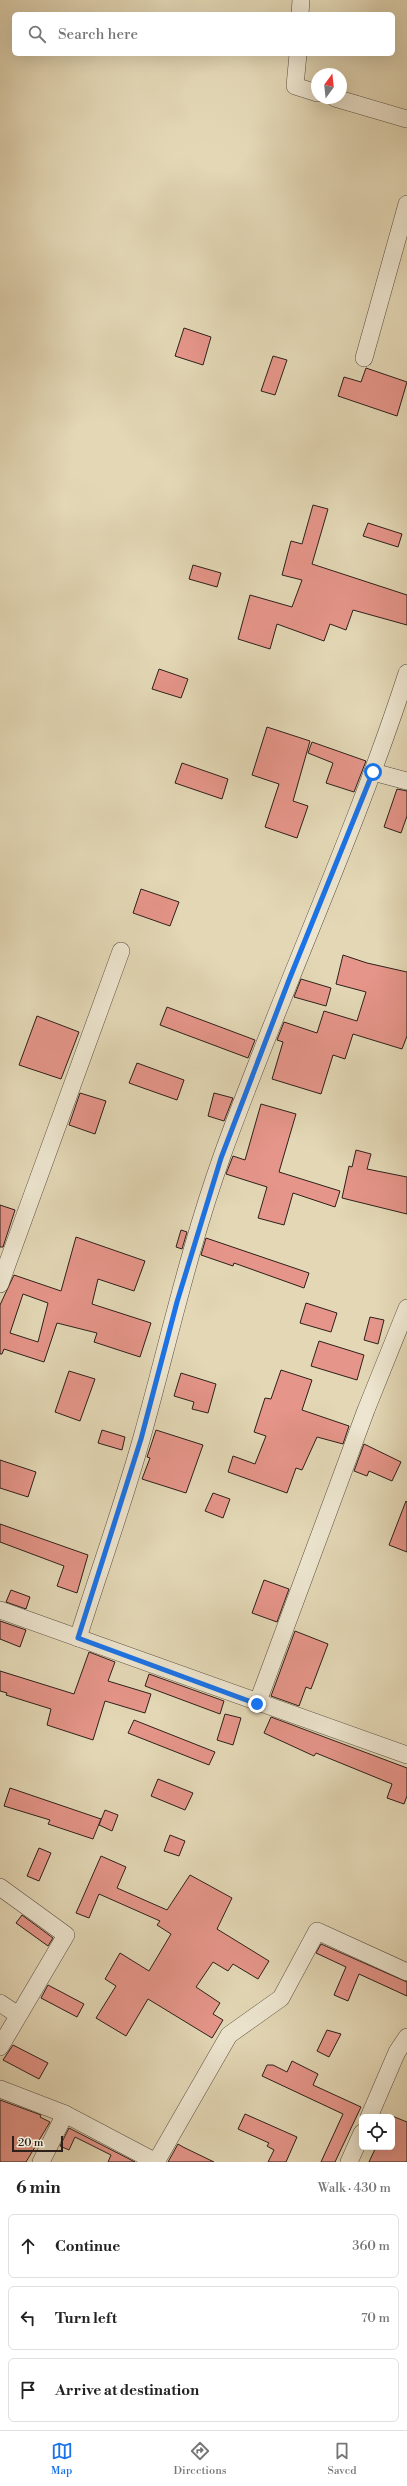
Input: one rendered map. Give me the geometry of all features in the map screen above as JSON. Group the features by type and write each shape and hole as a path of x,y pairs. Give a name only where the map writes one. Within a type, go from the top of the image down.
{"street":[{"path":"300,12 301,0"},
{"path":"298,56 296,86 311,91"},
{"path":"347,102 407,119"},
{"path":"364,358 407,204"},
{"path":"78,1638 141,1439 177,1302 221,1158 289,980 373,772 407,673"},
{"path":"373,772 407,781"},
{"path":"0,1284 121,951"},
{"path":"257,1704 366,1410 407,1308"},
{"path":"0,1610 257,1704 407,1756"},
{"path":"0,1887 66,1935 0,2047"},
{"path":"0,2089 65,2114 156,2162 229,2035 281,1998 317,1931 407,1972"},
{"path":"0,2003 18,2015"},
{"path":"370,2114 398,2052 407,2037"},
{"path":"41,2162 65,2114"},
{"path":"349,2162 359,2140"}],"building":[{"path":"184,328 211,337 203,365 175,356"},
{"path":"273,356 287,360 275,395 261,391"},
{"path":"366,368 407,382 397,416 338,396 344,377 361,382"},
{"path":"313,505 328,509 312,564 407,595 407,625 353,610 346,630 330,624 324,641 277,624 270,649 238,639 250,595 292,607 302,580 282,575 291,541 302,544"},
{"path":"368,523 402,534 398,547 363,536"},
{"path":"193,565 221,573 217,587 189,579"},
{"path":"159,669 188,679 181,698 152,689"},
{"path":"267,727 310,741 293,801 308,806 297,838 265,827 279,784 252,775"},
{"path":"312,742 366,761 354,792 326,783 333,763 308,753"},
{"path":"182,763 228,779 222,799 175,783"},
{"path":"397,789 407,791 407,816 401,833 384,827"},
{"path":"141,889 179,902 170,926 133,913"},
{"path":"343,955 367,963 407,972 407,1036 402,1049 353,1034 345,1059 333,1055 321,1094 272,1079 283,1042 277,1040 284,1022 317,1033 324,1011 357,1021 366,992 336,984"},
{"path":"301,979 331,988 326,1006 294,997"},
{"path":"167,1007 255,1040 248,1058 160,1025"},
{"path":"37,1016 79,1032 61,1079 19,1065"},
{"path":"137,1063 184,1080 177,1100 129,1083"},
{"path":"80,1093 106,1101 95,1134 69,1125"},
{"path":"214,1093 233,1098 224,1121 208,1116"},
{"path":"261,1104 296,1114 279,1172 340,1191 335,1207 293,1193 284,1225 258,1218 267,1187 226,1174 233,1156 245,1160"},
{"path":"356,1150 371,1154 367,1169 407,1177 407,1214 342,1198 349,1166 352,1167"},
{"path":"0,1205 15,1210 3,1247 0,1247"},
{"path":"181,1230 187,1232 182,1249 176,1247"},
{"path":"76,1237 145,1261 134,1291 98,1279 92,1304 151,1323 140,1357 94,1342 97,1333 57,1323 44,1362 4,1349 2,1354 0,1354 0,1305 14,1275 61,1291","holes":["23,1294 48,1303 38,1342 10,1333"]},
{"path":"206,1238 309,1273 304,1288 234,1263 233,1266 201,1255"},
{"path":"306,1303 337,1313 331,1332 300,1323"},
{"path":"370,1317 384,1320 378,1344 364,1340"},
{"path":"319,1341 364,1355 357,1380 311,1366"},
{"path":"281,1370 312,1380 302,1410 349,1426 343,1444 317,1437 302,1470 296,1468 287,1493 228,1472 233,1456 255,1464 266,1436 254,1432 265,1398 271,1399"},
{"path":"69,1371 95,1379 80,1421 55,1412"},
{"path":"181,1373 216,1384 208,1413 192,1409 194,1402 174,1396"},
{"path":"102,1430 125,1437 122,1450 98,1443"},
{"path":"156,1430 203,1445 186,1493 142,1479 150,1458 147,1457"},
{"path":"364,1444 401,1462 392,1481 369,1471 367,1476 354,1471"},
{"path":"0,1460 36,1472 28,1497 0,1488"},
{"path":"213,1493 230,1499 223,1518 205,1511"},
{"path":"406,1501 407,1502 407,1552 389,1545"},
{"path":"0,1524 88,1555 77,1593 57,1586 64,1566 0,1542"},
{"path":"264,1580 289,1589 277,1622 252,1613"},
{"path":"11,1590 30,1597 26,1609 6,1602"},
{"path":"0,1621 26,1630 20,1647 0,1639"},
{"path":"295,1631 328,1644 311,1689 306,1687 299,1706 271,1696"},
{"path":"89,1652 115,1662 108,1681 151,1694 145,1713 105,1701 93,1740 47,1725 51,1709 6,1695 7,1693 0,1691 0,1671 74,1694"},
{"path":"149,1674 224,1701 220,1714 145,1686"},
{"path":"225,1714 241,1718 233,1745 217,1740"},
{"path":"271,1717 407,1768 407,1796 404,1804 387,1798 392,1784 316,1753 314,1756 264,1733"},
{"path":"134,1720 215,1752 209,1765 128,1733"},
{"path":"158,1779 193,1793 185,1810 151,1796"},
{"path":"10,1788 101,1819 93,1839 48,1824 50,1820 4,1806"},
{"path":"105,1810 118,1815 112,1831 99,1825"},
{"path":"170,1835 185,1841 179,1856 164,1851"},
{"path":"39,1848 51,1853 39,1881 27,1876"},
{"path":"101,1856 126,1867 117,1888 167,1910 190,1875 232,1898 217,1929 269,1961 258,1979 233,1964 228,1971 213,1962 196,1987 220,2003 213,2014 223,2020 212,2038 148,1999 126,2036 96,2018 116,1986 105,1979 120,1953 149,1971 171,1934 157,1925 160,1921 99,1894 89,1918 76,1913"},
{"path":"22,1915 53,1938 48,1946 16,1923"},
{"path":"321,1944 407,1982 407,1996 359,1974 348,2001 334,1995 346,1967 316,1953"},
{"path":"48,1985 84,2004 77,2017 41,1998"},
{"path":"327,2030 341,2034 329,2057 317,2051"},
{"path":"13,2045 48,2063 39,2079 3,2060"},
{"path":"292,2061 318,2074 313,2085 361,2107 335,2162 321,2162 343,2114 262,2076 267,2065 273,2065 287,2072"},
{"path":"0,2100 41,2115 40,2117 50,2122 26,2162 0,2162"},
{"path":"245,2114 297,2137 286,2162 268,2162 274,2150 267,2146 269,2143 238,2129"},
{"path":"395,2117 407,2122 407,2162 369,2162 375,2150 395,2150"},
{"path":"69,2128 135,2162 108,2162 111,2155 75,2137 69,2150 60,2146"},
{"path":"178,2144 183,2147 214,2162 168,2162"}],"route":[{"path":"257,1704 78,1638 141,1439 177,1302 221,1158 289,980 373,772"}]}
